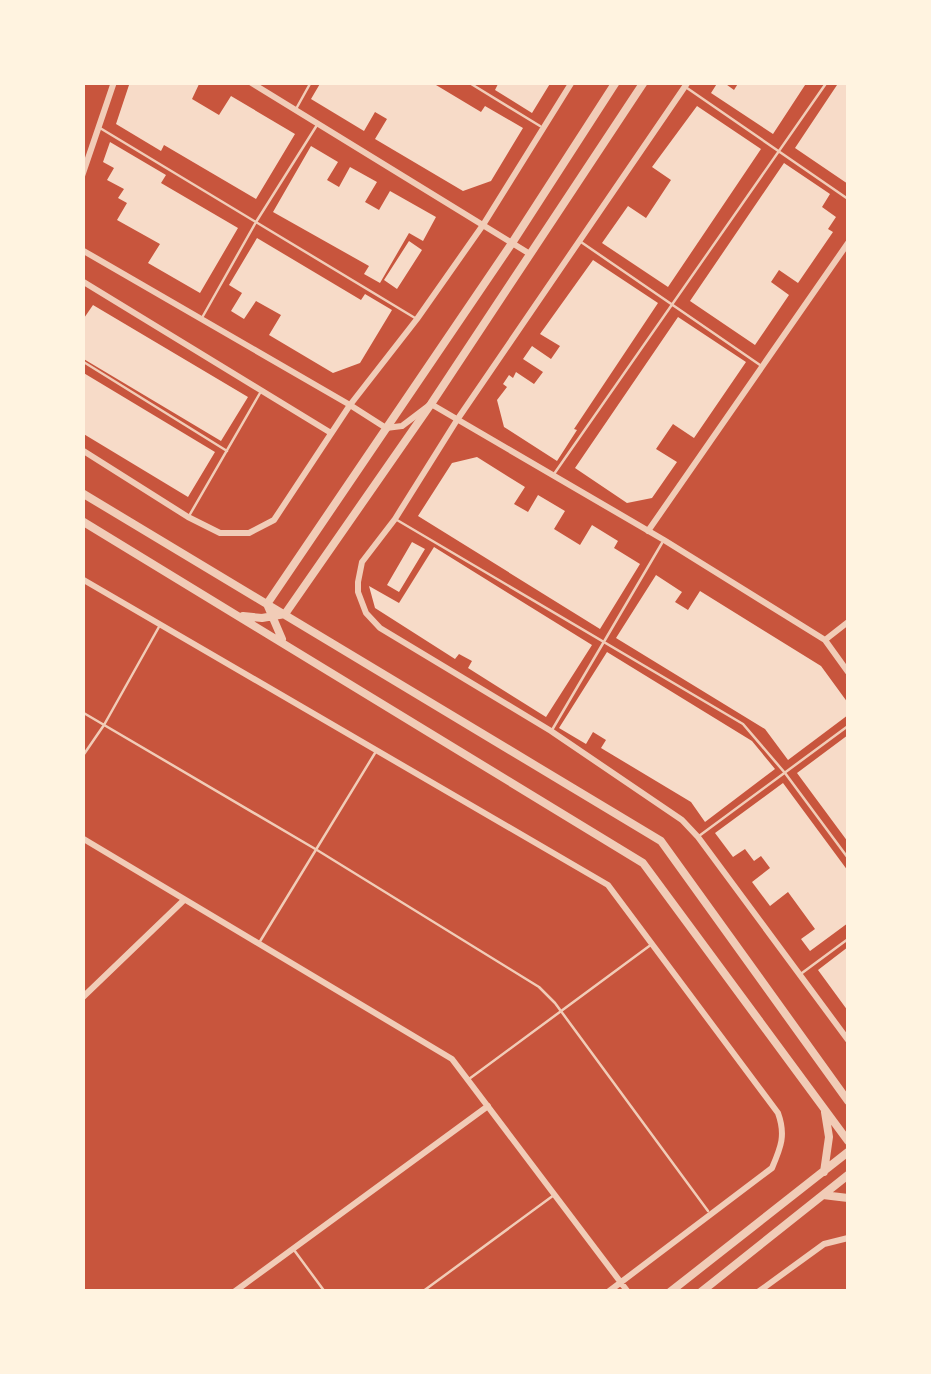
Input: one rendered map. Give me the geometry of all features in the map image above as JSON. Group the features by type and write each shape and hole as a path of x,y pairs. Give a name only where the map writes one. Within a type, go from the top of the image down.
{"street":[{"path":"82,176 114,82"},
{"path":"250,82 531,254"},
{"path":"82,450 188,517 220,532 248,533 274,520 350,404 483,225 572,82"},
{"path":"268,604 616,82"},
{"path":"238,615 285,614 431,404 644,82"},
{"path":"687,85 457,420 395,520 368,552 358,582 362,604 380,628 551,731 678,817 698,837 848,1040"},
{"path":"648,531 848,243"},
{"path":"82,250 386,428 405,424 431,404"},
{"path":"82,281 332,433"},
{"path":"431,404 664,540 825,640 848,672"},
{"path":"82,493 661,840 848,1101"},
{"path":"82,521 643,863 848,1141"},
{"path":"82,578 608,886 778,1113 783,1142 772,1168 608,1292"},
{"path":"268,604 284,643"},
{"path":"825,640 848,622"},
{"path":"84,842 452,1059 628,1292"},
{"path":"82,998 184,900"},
{"path":"234,1292 488,1106"},
{"path":"824,1108 829,1137 824,1172"},
{"path":"670,1292 848,1152"},
{"path":"700,1292 848,1175"},
{"path":"823,1195 848,1198"},
{"path":"764,1290 824,1244 848,1238"}],"lane":[{"path":"295,110 311,82"},
{"path":"468,82 544,128"},
{"path":"553,476 826,82"},
{"path":"687,85 848,199"},
{"path":"201,319 318,124"},
{"path":"99,128 416,319"},
{"path":"580,241 764,367"},
{"path":"82,361 227,451"},
{"path":"188,517 262,390"},
{"path":"395,520 750,730 848,858"},
{"path":"551,731 664,540"},
{"path":"82,757 161,624"},
{"path":"82,712 539,987 710,1214"},
{"path":"698,837 848,726"},
{"path":"259,944 377,750"},
{"path":"800,974 848,939"},
{"path":"468,1080 652,944"},
{"path":"422,1292 554,1194"},
{"path":"293,1248 325,1292"}],"building":[{"path":"130,82 200,82 192,99 219,115 231,96 295,134 256,199 164,145 161,151 116,124"},
{"path":"321,82 431,82 481,112 485,106 523,128 491,181 463,191 375,139 387,119 375,112 364,131 311,99"},
{"path":"499,82 551,82 532,113 495,90"},
{"path":"718,82 734,90 739,82 807,82 773,134 711,93"},
{"path":"839,82 848,82 848,184 795,148"},
{"path":"697,106 761,149 668,287 602,243 628,206 646,218 671,180 652,167"},
{"path":"110,142 166,175 161,183 238,228 200,293 148,263 160,244 117,220 127,203 118,198 124,189 107,180 114,168 103,162"},
{"path":"311,146 338,162 327,180 339,187 350,167 377,182 365,202 379,210 390,191 436,217 423,241 409,233 380,283 364,274 369,266 273,212"},
{"path":"784,163 830,194 822,207 836,217 828,229 833,232 798,283 779,270 771,282 789,295 755,345 690,301"},
{"path":"257,238 361,300 365,294 392,310 360,363 333,373 269,335 281,315 256,301 244,319 231,311 242,293 229,285"},
{"path":"409,241 422,250 397,289 384,280"},
{"path":"593,260 658,303 557,461 504,427 497,400 507,387 503,384 509,375 513,378 516,372 534,384 543,372 523,359 532,346 551,359 560,346 540,334"},
{"path":"93,305 248,397 221,441 82,358 82,321"},
{"path":"678,317 746,362 694,438 673,424 656,449 677,462 652,498 627,503 575,468"},
{"path":"82,372 215,452 188,497 82,433"},
{"path":"477,457 525,487 514,504 528,512 538,495 565,511 554,529 580,545 592,525 618,541 614,548 640,564 600,629 418,516 452,463"},
{"path":"412,542 425,549 399,592 387,585"},
{"path":"434,547 592,645 546,717 468,668 472,661 459,654 455,659 375,608 369,586 399,603"},
{"path":"656,575 682,592 675,602 688,610 700,591 821,666 848,703 848,715 788,760 765,729 616,638"},
{"path":"607,652 752,741 775,769 705,822 691,802 601,748 606,740 593,732 586,744 559,728"},
{"path":"848,735 848,842 797,773"},
{"path":"783,783 848,871 848,923 810,951 801,939 815,929 788,892 770,906 752,882 770,868 761,856 754,861 745,849 733,857 715,833"},
{"path":"848,947 848,1011 818,970"}]}
